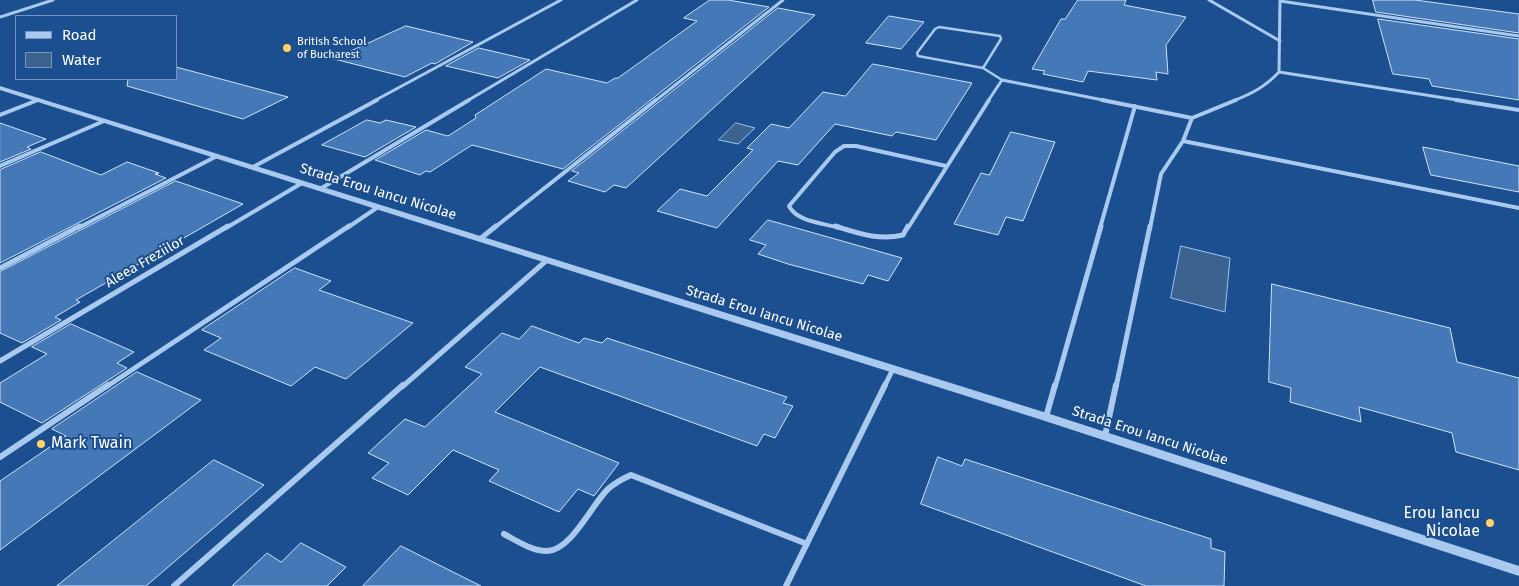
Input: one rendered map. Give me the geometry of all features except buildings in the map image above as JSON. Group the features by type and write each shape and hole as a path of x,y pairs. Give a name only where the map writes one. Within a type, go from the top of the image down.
{"street":[{"path":"0,16 53,0"},
{"path":"253,168 561,0"},
{"path":"320,189 637,0"},
{"path":"480,239 784,0"},
{"path":"1209,0 1280,41"},
{"path":"946,166 856,146 844,146 835,152 789,206 792,212 800,217 877,238 891,238 903,235 1002,80 1192,118 1255,92 1269,83 1279,72 1280,0 1519,36"},
{"path":"1279,72 1519,110"},
{"name":"Strada Erou Iancu Nicolae","path":"0,88 1046,417 1519,571"},
{"path":"0,115 38,100"},
{"path":"1046,417 1135,106"},
{"path":"1105,436 1161,174 1183,141 1192,118"},
{"path":"0,166 104,121"},
{"path":"1183,141 1519,208"},
{"path":"0,268 217,156"},
{"name":"Aleea Freziilor","path":"0,360 302,183"},
{"path":"0,457 378,207"},
{"path":"174,586 547,260"},
{"path":"786,586 893,369"},
{"path":"504,534 537,550 550,551 563,545 611,486 620,478 631,475 807,544"}],"lane":[{"path":"983,68 1001,39 1000,36 939,26 917,53 918,56 924,58 983,68 1002,80"}],"water":[{"path":"736,123 755,128 738,144 719,140"},
{"path":"1181,246 1230,258 1225,312 1171,298"}],"place":[{"name":"British School of Bucharest","path":"287,48"},
{"name":"Mark Twain","path":"41,444"},
{"name":"Erou Iancu Nicolae","path":"1490,523"}]}
